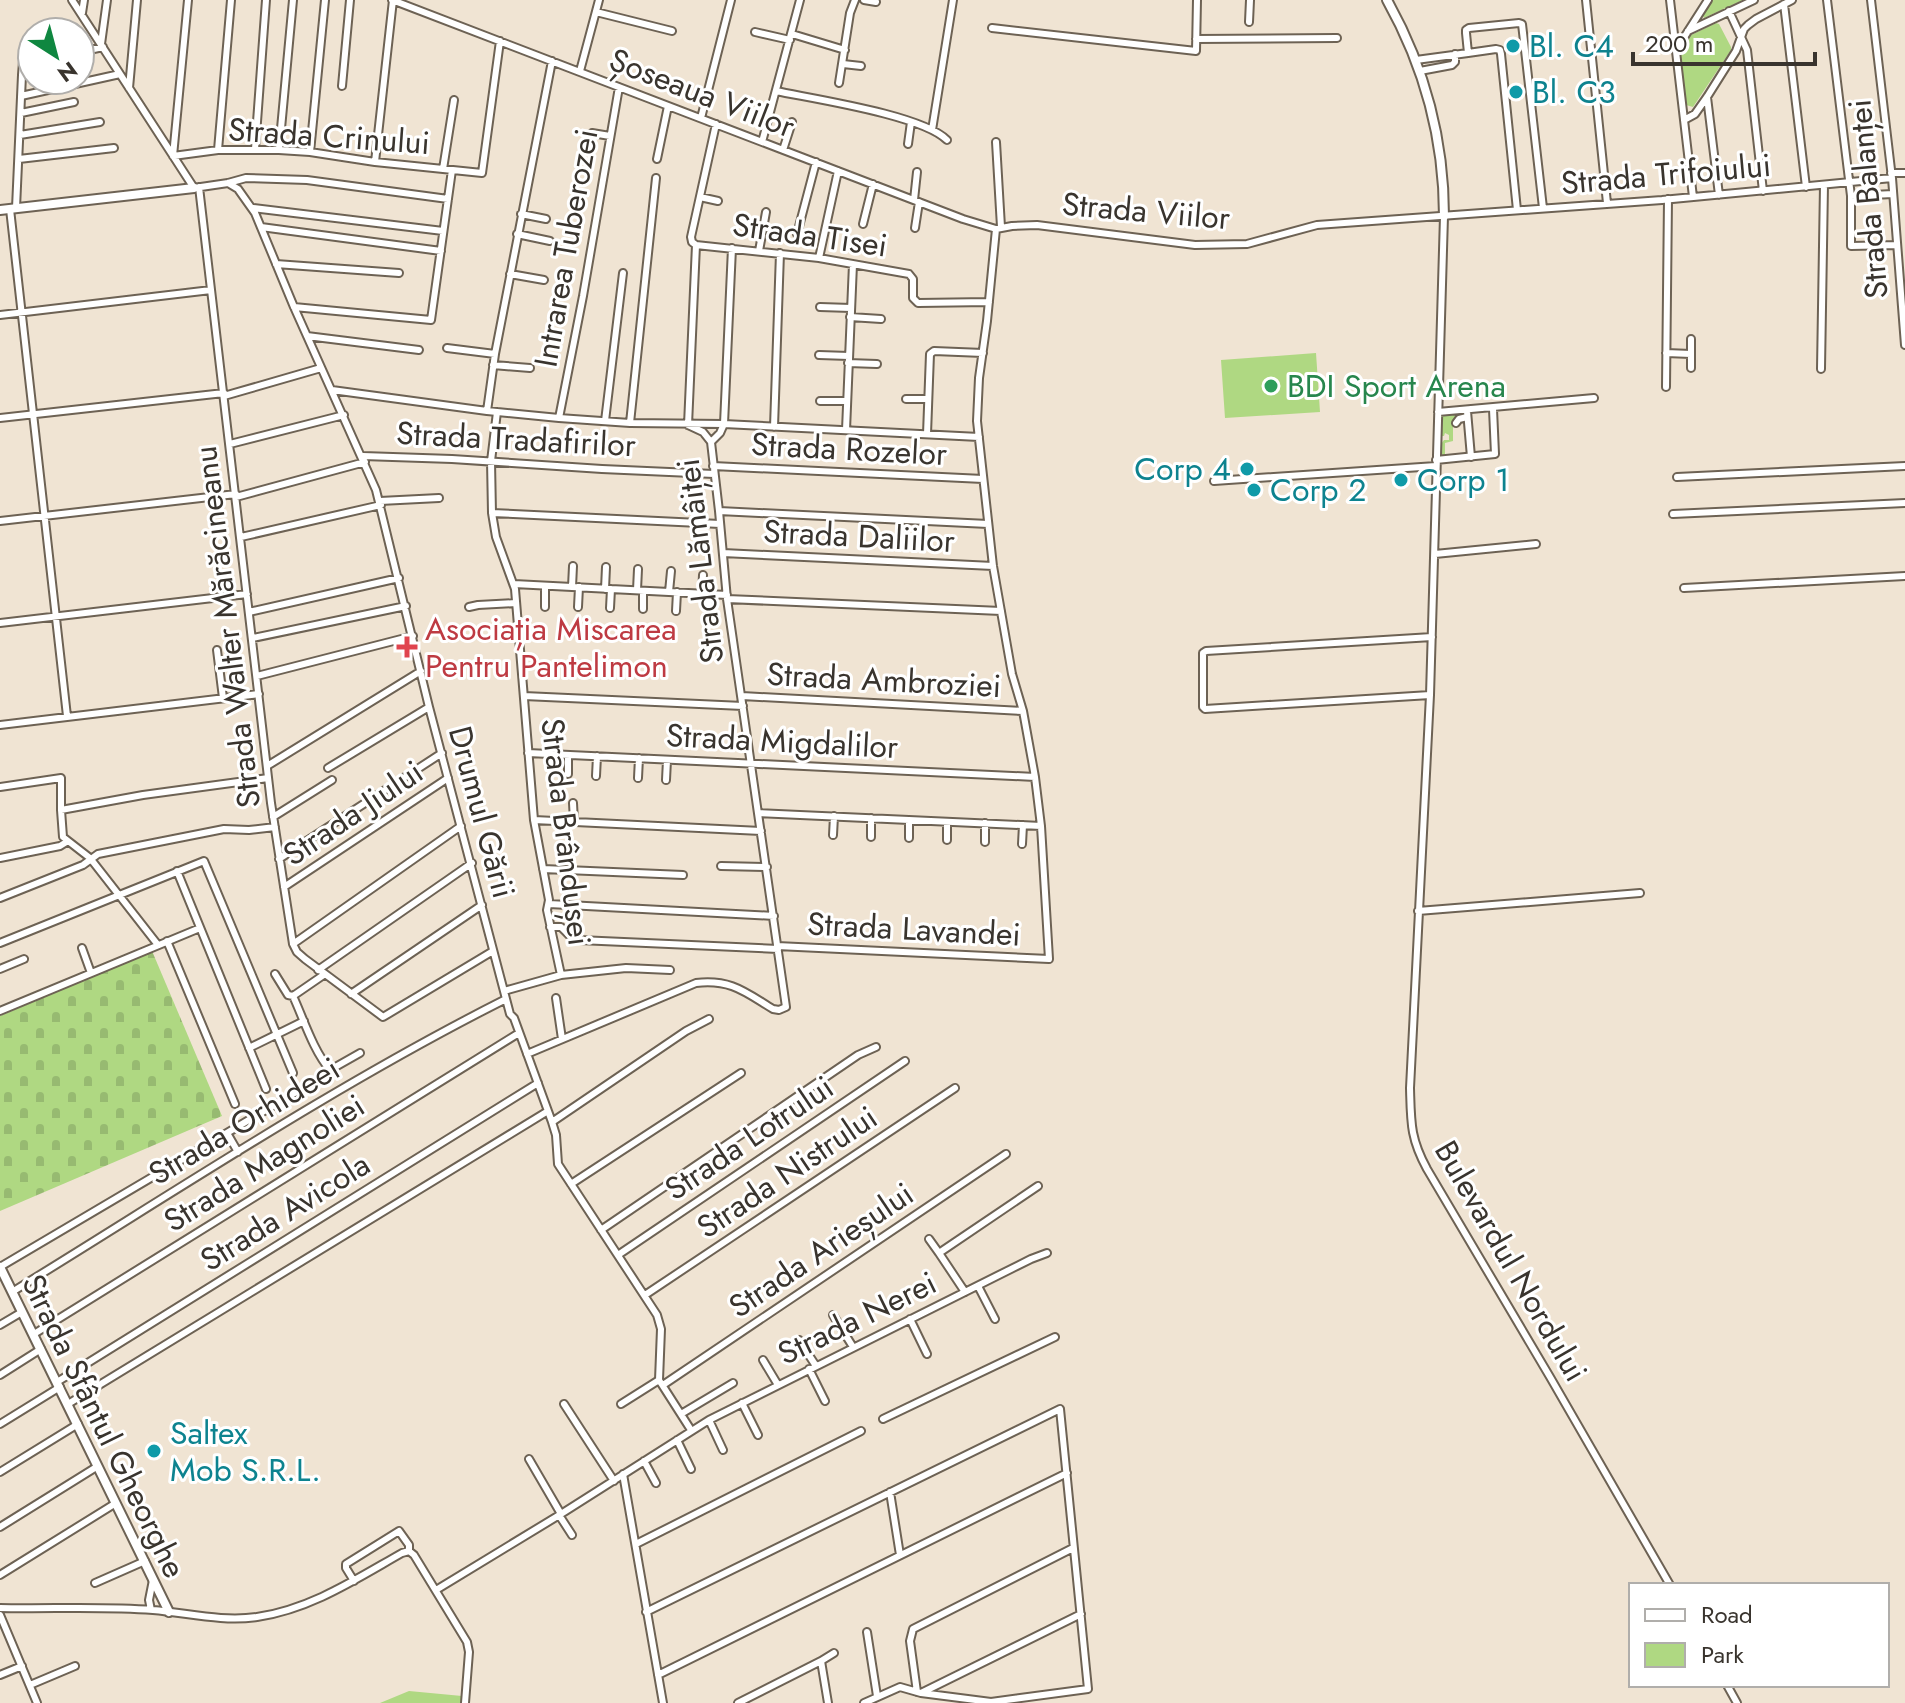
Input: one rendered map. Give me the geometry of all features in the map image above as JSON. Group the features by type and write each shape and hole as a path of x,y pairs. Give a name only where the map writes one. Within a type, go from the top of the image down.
{"street":[{"path":"72,0 196,188"},
{"path":"82,13 84,0"},
{"path":"102,45 107,0"},
{"path":"129,88 137,0"},
{"path":"173,156 188,0"},
{"path":"218,150 231,0"},
{"path":"255,149 266,0"},
{"path":"279,150 293,0"},
{"path":"310,152 325,0"},
{"path":"342,86 350,0"},
{"path":"375,162 392,0"},
{"name":"Șoseaua Viilor","path":"392,0 916,201 998,228"},
{"path":"580,71 599,0"},
{"path":"701,118 731,0"},
{"path":"762,142 800,0"},
{"path":"839,83 850,13 855,0"},
{"path":"864,0 876,2"},
{"path":"932,130 952,0"},
{"path":"992,28 1196,51 1197,0"},
{"path":"1249,22 1250,0"},
{"path":"1387,0 1405,33 1431,108 1442,168 1444,216"},
{"path":"1586,0 1607,203"},
{"path":"1670,0 1693,197"},
{"path":"1676,50 1708,0"},
{"path":"1688,31 1754,0"},
{"path":"1684,120 1695,114 1707,97 1736,51 1744,29 1792,0"},
{"path":"1827,0 1851,196 1851,246 1897,245"},
{"name":"Strada Balanței","path":"1871,0 1897,245 1902,267 1905,345"},
{"path":"1784,4 1806,187"},
{"path":"1729,11 1747,50 1763,191"},
{"path":"596,12 672,31"},
{"path":"1468,53 1467,29 1522,24 1543,208"},
{"path":"755,32 845,50"},
{"path":"1196,39 1337,38"},
{"name":"Strada Crinului","path":"173,156 218,150 279,150 482,173 500,41"},
{"path":"96,47 102,45"},
{"path":"1416,60 1496,49 1501,52 1517,210"},
{"path":"1420,71 1452,65 1455,54"},
{"path":"487,411 517,234 552,61"},
{"path":"843,64 861,66"},
{"path":"96,79 120,74"},
{"name":"Intrarea Tuberozei","path":"559,418 619,87"},
{"path":"776,91 911,122 947,140"},
{"path":"21,96 19,159 13,208 67,716"},
{"path":"1707,97 1719,195"},
{"path":"443,169 454,100"},
{"path":"21,113 74,102"},
{"path":"657,159 668,106"},
{"path":"20,135 100,122"},
{"path":"783,150 792,122"},
{"path":"908,144 911,122"},
{"path":"716,124 691,237 696,245 688,425 724,424 979,437"},
{"path":"592,133 610,136"},
{"path":"759,813 1041,826 1023,711 1012,674 993,566 979,437 978,403 998,228 996,142"},
{"path":"19,159 114,148"},
{"path":"797,234 816,162"},
{"path":"294,307 431,320 452,170"},
{"path":"819,258 838,171"},
{"path":"915,228 917,172"},
{"name":"Strada Trifoiului","path":"1292,231 1317,225 1849,183 1905,173"},
{"path":"0,210 196,188 249,178 307,180 448,199"},
{"path":"630,423 656,178"},
{"name":"Drumul Gării","path":"228,183 238,189 253,208 294,307 364,459 380,503 493,951 506,999 556,1135 557,1160 661,1324 661,1382"},
{"path":"863,224 873,184"},
{"path":"1821,369 1824,185"},
{"name":"Strada Walter Mărăcineanu","path":"196,188 224,394 273,817 293,944"},
{"path":"1851,196 1893,194"},
{"path":"700,197 718,201"},
{"path":"1666,387 1668,199"},
{"path":"253,208 443,231"},
{"path":"759,251 766,212"},
{"path":"521,214 546,219"},
{"name":"Bulevardul Nordului","path":"1444,216 1430,695 1410,1123 1414,1141 1427,1169 1669,1583"},
{"path":"1895,217 1905,216"},
{"name":"Strada Viilor","path":"998,228 1025,225 1053,227 1195,245 1247,244 1292,231"},
{"path":"261,227 441,251"},
{"path":"517,234 550,241"},
{"name":"Strada Tisei","path":"696,245 819,258 909,274 913,279 913,298 918,303 989,302"},
{"path":"711,442 724,424 732,248"},
{"path":"774,427 780,253"},
{"path":"276,264 399,273"},
{"path":"846,430 853,264"},
{"path":"605,421 623,273"},
{"path":"510,274 544,280"},
{"path":"0,315 211,290"},
{"path":"820,307 851,308"},
{"path":"850,317 881,319"},
{"path":"307,336 419,350"},
{"path":"1691,339 1691,368"},
{"path":"447,348 495,354"},
{"path":"927,434 930,354 934,351 983,353"},
{"path":"1666,353 1691,354"},
{"path":"819,355 877,364"},
{"path":"493,365 530,368"},
{"path":"0,418 224,394 321,368"},
{"name":"Strada Lămâiței","path":"332,390 497,412 688,425 703,432 711,442 727,597 786,1005 779,1010 773,1009 732,985 696,983 562,1039"},
{"path":"1438,412 1594,398"},
{"path":"906,399 928,399"},
{"path":"820,401 847,401"},
{"path":"1214,481 1436,463 1495,454 1493,409"},
{"name":"Strada Brândușei","path":"497,412 491,461 492,513 496,537 514,584 534,820 549,904 547,910 561,975"},
{"path":"1456,423 1467,414 1471,457"},
{"path":"230,444 344,415"},
{"name":"Strada Tradafirilor","path":"0,521 236,496 379,455 602,469 713,470"},
{"path":"1677,477 1905,466"},
{"name":"Strada Rozelor","path":"713,470 983,479"},
{"path":"241,537 380,503 439,498"},
{"path":"1673,514 1905,503"},
{"path":"719,511 988,524"},
{"path":"492,513 720,524"},
{"path":"1435,554 1536,544"},
{"name":"Strada Daliilor","path":"723,553 993,566"},
{"path":"573,566 578,607"},
{"path":"606,567 610,608"},
{"path":"638,569 643,609"},
{"path":"671,571 676,611"},
{"path":"703,575 708,612"},
{"path":"1684,588 1905,576"},
{"path":"249,612 399,578"},
{"path":"514,584 1001,611"},
{"path":"545,586 545,607"},
{"path":"0,623 247,594"},
{"path":"469,607 516,603"},
{"path":"253,638 406,606"},
{"path":"257,676 413,636"},
{"path":"1430,695 1205,709 1203,653 1432,637"},
{"path":"217,650 223,698"},
{"path":"267,766 421,671"},
{"path":"0,725 259,694"},
{"path":"524,696 743,706"},
{"name":"Strada Ambroziei","path":"742,696 1023,711"},
{"path":"328,768 429,707"},
{"path":"279,859 442,753"},
{"name":"Strada Migdalilor","path":"528,753 1035,777"},
{"path":"568,755 568,774"},
{"path":"596,776 597,756"},
{"path":"638,778 639,758"},
{"path":"666,780 667,760"},
{"path":"0,787 61,778 62,833 90,858 158,945"},
{"path":"61,810 268,778"},
{"name":"Strada Jiului","path":"284,887 448,778"},
{"path":"273,817 332,780"},
{"path":"573,803 574,822"},
{"path":"833,835 834,816"},
{"path":"871,818 871,837"},
{"path":"534,820 761,831"},
{"path":"909,820 909,838"},
{"path":"947,822 947,840"},
{"path":"985,823 985,842"},
{"path":"1022,844 1023,825"},
{"path":"461,826 293,944 299,955 383,1017 493,951"},
{"name":"Strada Lavandei","path":"550,927 561,927 573,939 579,940 1049,959 1041,826"},
{"path":"0,898 83,865 98,854 224,829 275,827"},
{"path":"0,858 56,847 68,841"},
{"path":"0,943 204,861 293,1073"},
{"path":"293,996 472,863"},
{"path":"721,866 767,867"},
{"path":"543,869 683,875"},
{"path":"177,871 266,1089"},
{"path":"1418,911 1640,893"},
{"path":"549,904 774,916"},
{"path":"351,994 482,905"},
{"path":"0,1011 200,928"},
{"path":"167,941 235,1104"},
{"path":"82,948 91,973"},
{"path":"0,969 24,959"},
{"name":"Strada Brândușei","path":"504,991 561,975 626,968 670,970"},
{"path":"275,974 288,995 293,996 330,1070 360,1053"},
{"path":"527,1054 562,1039 556,998"},
{"name":"Strada Orhideei","path":"12,1292 238,1152 419,1045 506,999"},
{"path":"552,1122 686,1031 709,1019"},
{"path":"249,1048 304,1021"},
{"name":"Strada Magnoliei","path":"34,1334 519,1033"},
{"path":"601,1230 858,1055 876,1047"},
{"name":"Strada Lotrului","path":"618,1255 905,1061"},
{"path":"571,1184 741,1073"},
{"path":"1,1272 315,1081"},
{"name":"Strada Avicola","path":"0,1424 58,1384 538,1083"},
{"name":"Strada Nistrului","path":"645,1295 955,1088"},
{"path":"68,1404 548,1111"},
{"path":"227,1133 238,1152"},
{"name":"Strada Arieșului","path":"621,1404 661,1382 1006,1154"},
{"path":"939,1253 1038,1186"},
{"path":"929,1239 965,1292"},
{"name":"Strada Nerei","path":"691,1430 1047,1253"},
{"name":"Strada Sfântul Gheorghe","path":"1,1272 169,1612 224,1618 258,1617 308,1602 409,1551"},
{"path":"978,1286 995,1319"},
{"path":"0,1325 22,1312"},
{"path":"833,1315 853,1347"},
{"path":"910,1319 927,1354"},
{"path":"883,1419 1055,1337"},
{"path":"799,1340 825,1401"},
{"path":"0,1375 41,1349"},
{"path":"763,1360 778,1385"},
{"path":"436,1590 691,1430 661,1382"},
{"path":"681,1414 733,1383"},
{"path":"742,1403 758,1435"},
{"path":"564,1404 614,1481"},
{"path":"646,1612 1060,1409 1088,1689 991,1702 900,1687 864,1703"},
{"path":"709,1420 723,1450"},
{"path":"0,1472 78,1424"},
{"path":"636,1544 861,1431"},
{"path":"677,1440 691,1469"},
{"path":"529,1459 572,1535"},
{"path":"644,1461 656,1483"},
{"path":"0,1527 98,1466"},
{"path":"658,1675 1067,1473"},
{"path":"623,1474 663,1703"},
{"path":"890,1492 900,1555"},
{"path":"0,1575 116,1503"},
{"path":"354,1581 346,1564 401,1532 409,1551 469,1647 465,1703"},
{"path":"919,1692 910,1641 913,1629 1073,1548"},
{"path":"95,1583 145,1561"},
{"path":"151,1610 149,1596 153,1580"},
{"path":"0,1608 169,1612"},
{"path":"919,1692 1081,1614"},
{"path":"0,1615 37,1703"},
{"path":"867,1632 877,1696"},
{"path":"738,1703 834,1653"},
{"path":"821,1661 828,1703"},
{"path":"0,1675 22,1666"},
{"path":"30,1685 75,1666"}],"green space":[{"path":"1712,0 1743,0 1704,18 1702,14"},
{"path":"1716,23 1731,50 1693,107 1686,105 1680,53 1689,36"},
{"name":"BDI Sport Arena","path":"1316,353 1320,412 1225,418 1221,360"},
{"path":"1464,411 1453,421 1453,441 1445,443 1445,455 1442,455 1441,444 1449,440 1449,435 1445,433 1441,436 1442,413"},
{"path":"152,951 222,1116 0,1211 0,1016"},
{"path":"409,1691 462,1696 462,1703 380,1703"}],"place":[{"name":"Bl. C4","path":"1513,46"},
{"name":"Bl. C3","path":"1516,92"},
{"name":"BDI Sport Arena","path":"1271,386"},
{"name":"Corp 4","path":"1247,469"},
{"name":"Corp 1","path":"1401,480"},
{"name":"Corp 2","path":"1254,490"},
{"name":"Asociația Miscarea Pentru Pantelimon","path":"407,647"},
{"name":"Saltex Mob S.R.L.","path":"154,1451"}]}
